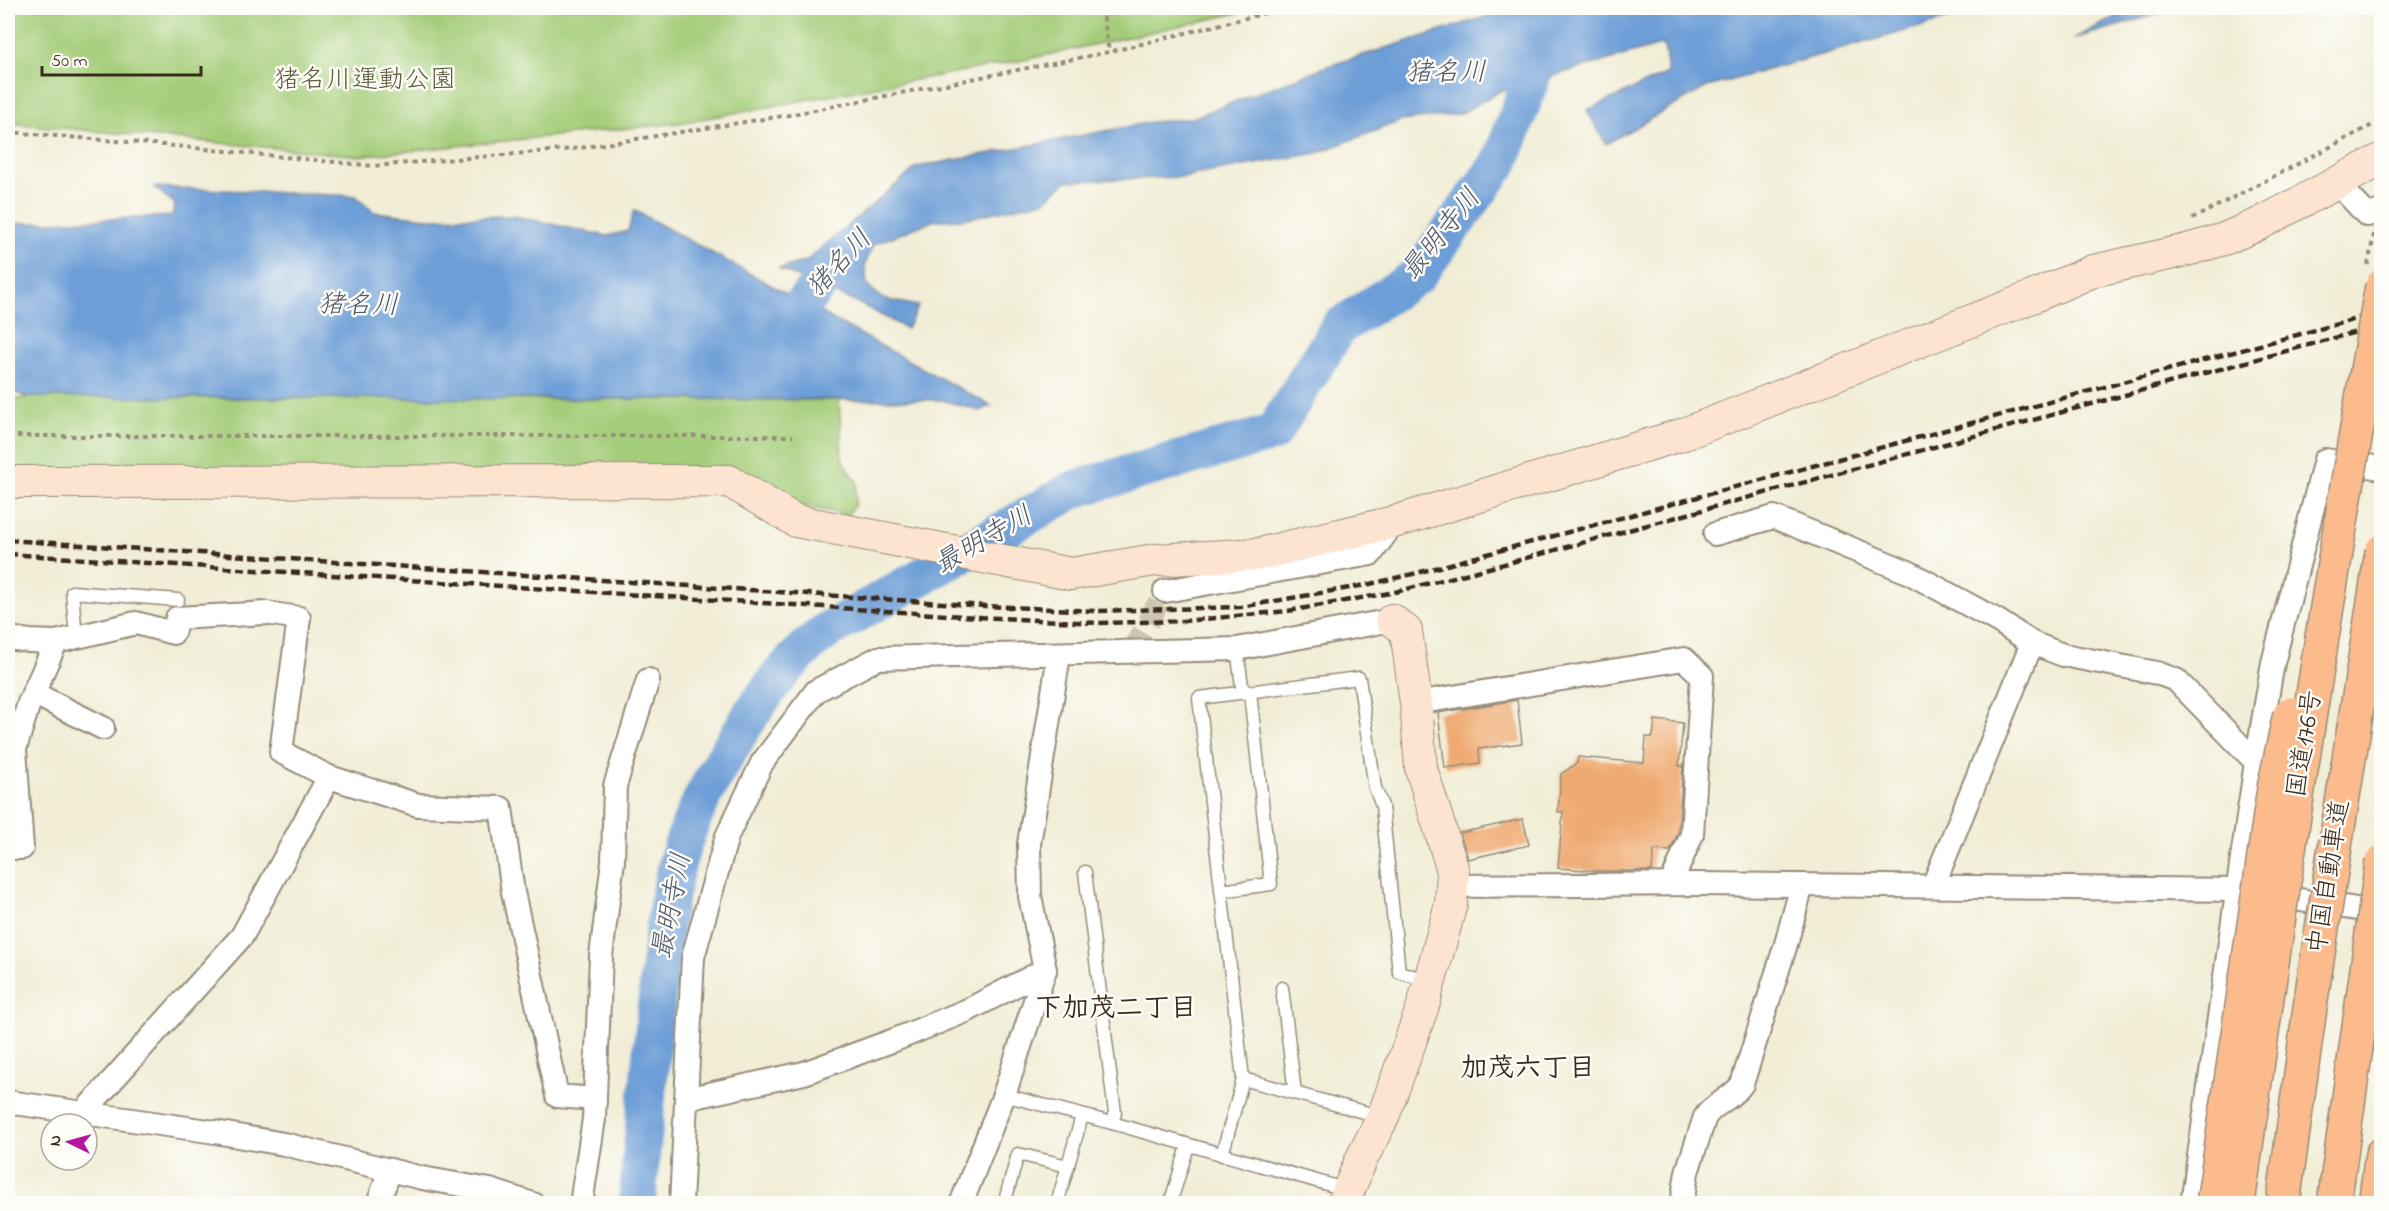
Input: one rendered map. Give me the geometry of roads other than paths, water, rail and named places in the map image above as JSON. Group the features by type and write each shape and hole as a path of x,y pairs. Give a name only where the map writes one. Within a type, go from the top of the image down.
{"highway":[{"name":"国道176号","path":"2238,1203 2297,798 2360,407 2382,286"},
{"path":"2213,1203 2274,788 2360,407"},
{"name":"中国自動車道","path":"2283,1203 2313,979 2382,551"},
{"name":"中国自動車道","path":"2334,1203 2382,862"},
{"path":"2375,1203 2382,1154"}],"street":[{"path":"8,482 729,481 796,521 1071,574 1155,560 1259,554 1394,522 1684,434 2093,271 2187,250 2224,239 2259,224 2382,159"},
{"path":"2337,183 2367,214 2382,210"},
{"path":"2192,1203 2256,762 2273,663 2325,460 2382,468"},
{"path":"1715,534 1774,517 1908,572 1998,621 2032,643 2063,655 2157,673 2176,680 2256,762"},
{"path":"1165,591 1371,554 1394,522"},
{"path":"8,638 30,642 66,640 136,622 173,633 177,618 266,613 299,618 281,752 329,777 418,805 501,808 513,892 557,1096 595,1100"},
{"path":"681,1203 693,957 727,837 762,763 816,691 878,658 1237,649 1392,620 1406,631 1416,703 1421,768 1453,871 1454,886 1423,1006 1383,1117 1361,1160 1346,1197"},
{"path":"8,848 22,848 15,749 33,693 66,640"},
{"path":"1933,886 2032,643"},
{"path":"961,1203 1004,1095 1044,970 1030,896 1029,844 1059,655"},
{"path":"1416,703 1684,659 1702,676 1692,834 1671,885"},
{"path":"581,1203 595,1100 602,956 613,861 615,786 648,680"},
{"path":"33,693 103,728"},
{"path":"84,1112 242,936 329,777"},
{"path":"1454,886 1802,885 2238,890 2382,913"},
{"path":"1682,1203 1687,1172 1705,1117 1710,1110 1736,1093 1742,1083 1802,885"},
{"path":"686,1099 804,1073 968,1010 1044,970"},
{"path":"8,1102 76,1112"},
{"path":"99,1115 284,1144 390,1170 490,1190 532,1203"},
{"path":"378,1203 390,1170"}],"lane":[{"path":"66,640 72,592 178,600"},
{"path":"1221,891 1271,884 1246,693 1237,649"},
{"path":"1222,1155 1243,1078 1199,698 1359,678 1375,788 1382,806 1400,972 1430,981"},
{"path":"1085,872 1114,1113 1112,1123"},
{"path":"1282,988 1295,1093"},
{"path":"1243,1078 1383,1117"},
{"path":"1004,1095 1222,1155 1346,1197"},
{"path":"1057,1203 1082,1116"},
{"path":"1170,1203 1188,1146"},
{"path":"1004,1203 1018,1154 1068,1166"}],"water":[{"name":"猪名川","path":"1514,8 1987,8 1707,87 1606,144 1587,110 1668,73 1664,44 1500,91 1460,114 1401,121 1317,153 1183,177 1067,181 1044,201 965,219 935,220 874,244 865,265 867,285 883,299 918,306 907,329 864,306 779,269 806,261 917,167 1152,122 1192,118 1325,67"},
{"path":"2133,8 2178,8 2073,39"},
{"path":"154,187 356,196 374,212 427,218 514,216 607,236 628,231 634,210 991,406 980,411 942,400 28,397 8,391 8,224 172,216 175,204"}],"waterway":[{"name":"最明寺川","path":"637,1204 661,953 676,868 688,831 708,786 733,743 770,688 791,663 828,630 1075,489 1273,433 1339,327 1417,276 1501,161 1547,35"},
{"name":"猪名川","path":"759,314 793,315 851,247"}],"tunnel":[{"path":"1132,651 1165,591"}],"railway":[{"path":"8,540 986,606 1097,611 1241,607 1366,585 1417,573 2382,312"},
{"path":"8,554 1098,623 1184,621 1288,611 1395,592 1508,563 2382,325"}],"district":[{"name":"下加茂二丁目","path":"1116,1009"},
{"name":"加茂六丁目","path":"1528,1069"}],"park label":[{"name":"猪名川運動公園","path":"365,81"}]}
